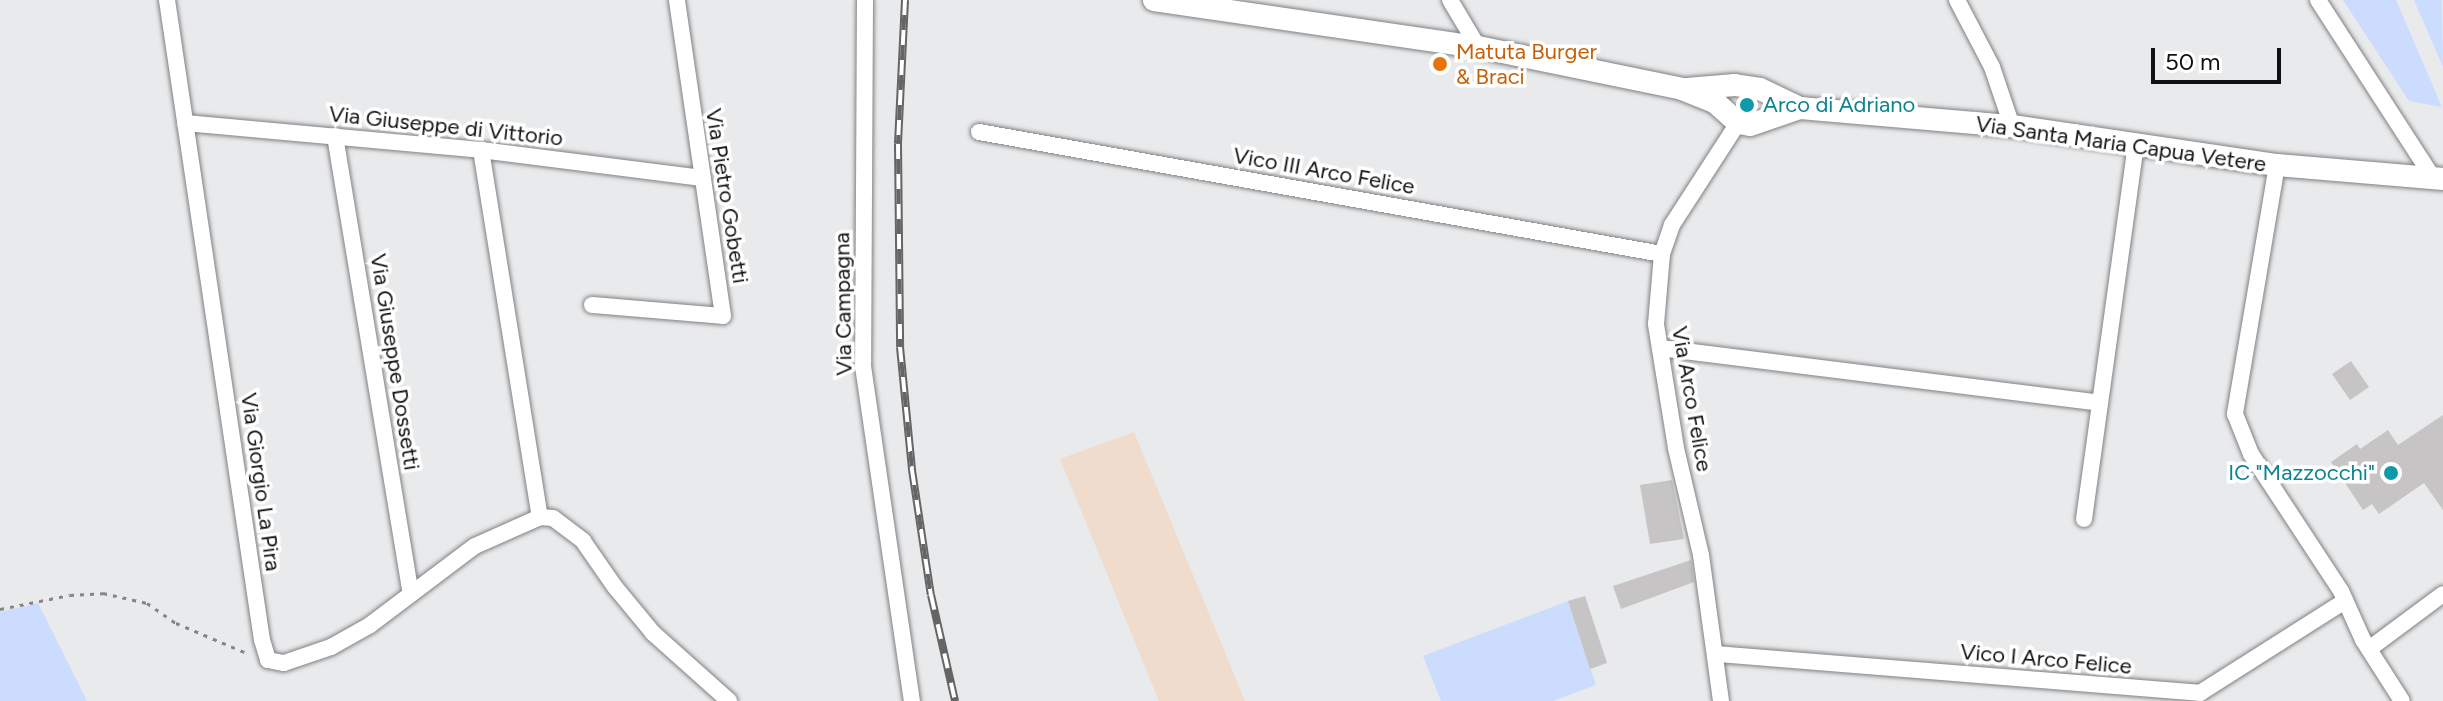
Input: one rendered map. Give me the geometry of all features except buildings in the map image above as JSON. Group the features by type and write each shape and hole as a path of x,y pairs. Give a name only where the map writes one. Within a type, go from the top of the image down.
{"main road":[{"path":"1154,0 1478,47 1682,89 1716,103 1738,123 1750,125 1800,108"},
{"path":"1682,89 1735,85 1760,89 1800,108"},
{"name":"Via Santa Maria Capua Vetere","path":"1800,108 2012,126 2277,165 2438,179"}],"street":[{"name":"Via Giorgio La Pira","path":"167,0 262,640 268,660"},
{"name":"Via Pietro Gobetti","path":"592,305 723,316 677,0"},
{"name":"Via Campagna","path":"865,0 863,366 912,701"},
{"path":"1450,0 1478,47"},
{"path":"1957,0 1992,67 2012,126"},
{"path":"2318,0 2438,179"},
{"name":"Via Giuseppe di Vittorio","path":"185,123 481,150 702,178"},
{"name":"Via Arco Felice","path":"1721,701 1717,654 1656,324 1662,254 1672,225 1738,123"},
{"name":"Vico III Arco Felice","path":"979,132 1662,254"},
{"name":"Via Giuseppe Dossetti","path":"335,136 411,594"},
{"path":"2084,519 2136,144"},
{"path":"481,150 540,517"},
{"path":"2277,165 2235,414 2251,454 2345,601 2369,649 2402,701"},
{"path":"1660,348 2100,403"},
{"path":"268,660 284,663 331,647 370,625 475,546 540,517 553,518 583,541 653,633 729,701"},
{"path":"2369,649 2443,594"},
{"name":"Vico I Arco Felice","path":"1717,654 2200,693 2345,601"}],"path":[{"path":"0,609 70,595 103,593 147,603 176,623 268,660"}],"shaded area":[{"path":"2343,0 2396,0 2442,107 2409,101"},
{"path":"2414,0 2442,0 2443,67"},
{"path":"1134,432 1245,701 1159,701 1060,459"},
{"path":"1568,601 1596,685 1553,701 1441,701 1423,656"},
{"path":"38,603 87,701 0,701 0,612"}],"railway":[{"path":"905,0 898,144 900,347 912,470 931,595 955,701"}],"place":[{"name":"Matuta Burger & Braci","path":"1440,64"},
{"name":"Arco di Adriano","path":"1747,105"},
{"name":"IC \"Mazzocchi\"","path":"2391,473"}]}
